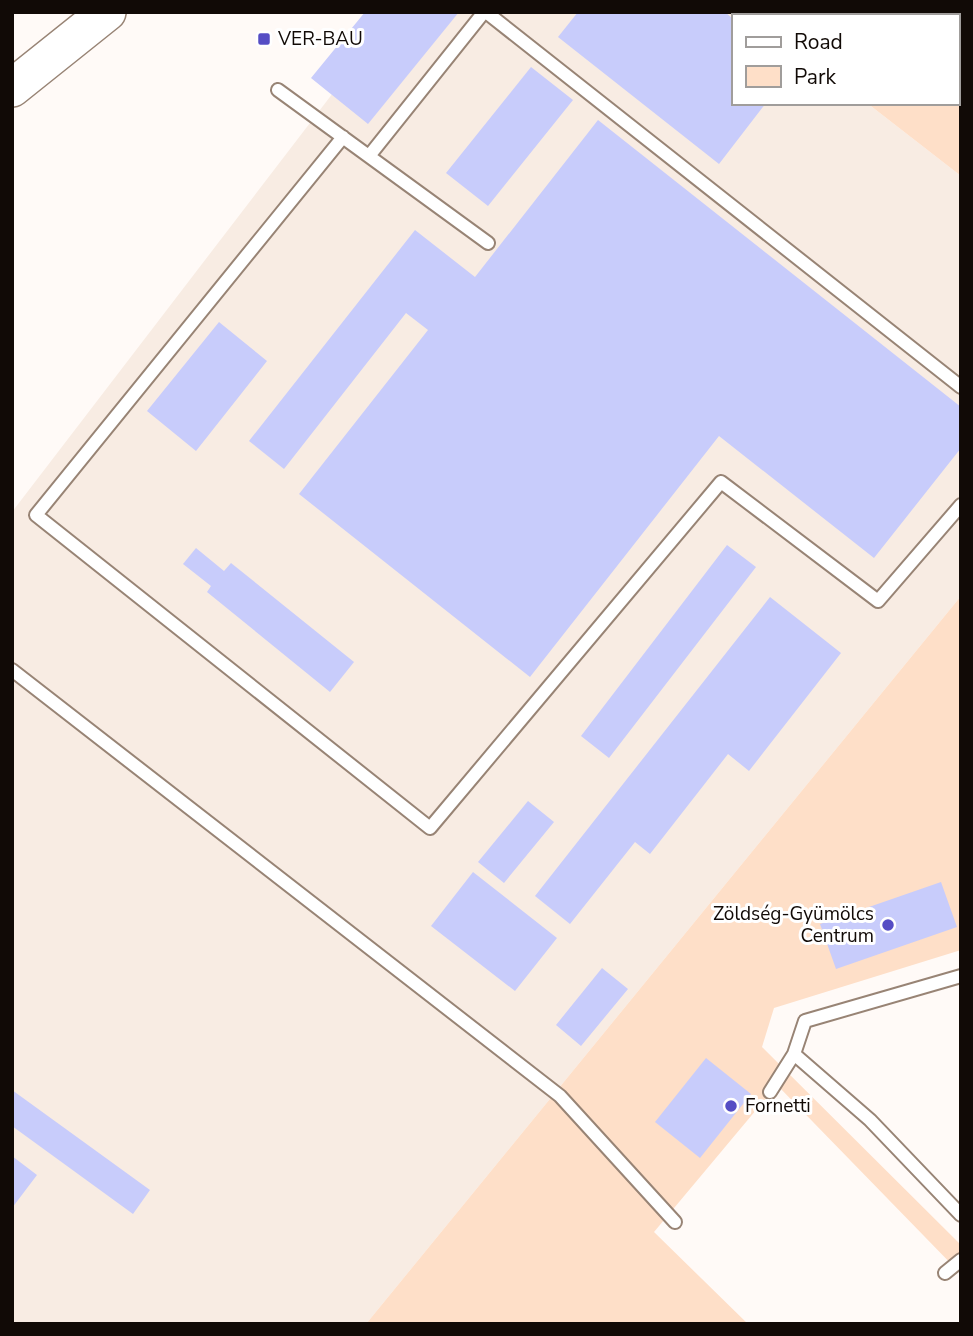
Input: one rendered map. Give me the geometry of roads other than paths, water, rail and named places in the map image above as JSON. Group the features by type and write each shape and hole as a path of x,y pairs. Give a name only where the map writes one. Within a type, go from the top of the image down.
{"main road":[{"path":"12,88 107,12"}],"lane":[{"path":"369,156 485,12 961,387"},
{"path":"278,90 488,243"},
{"path":"344,138 36,515 430,828 721,482 878,601 961,505"},
{"path":"12,670 560,1096 675,1222"},
{"path":"770,1092 794,1054 804,1021 961,976"},
{"path":"794,1054 870,1120 961,1215"},
{"path":"944,1273 961,1260"}],"place":[{"name":"VER-BAU","path":"264,39"},
{"name":"Zöldség-Gyümölcs Centrum","path":"888,925"},
{"name":"Fornetti","path":"731,1106"}]}
